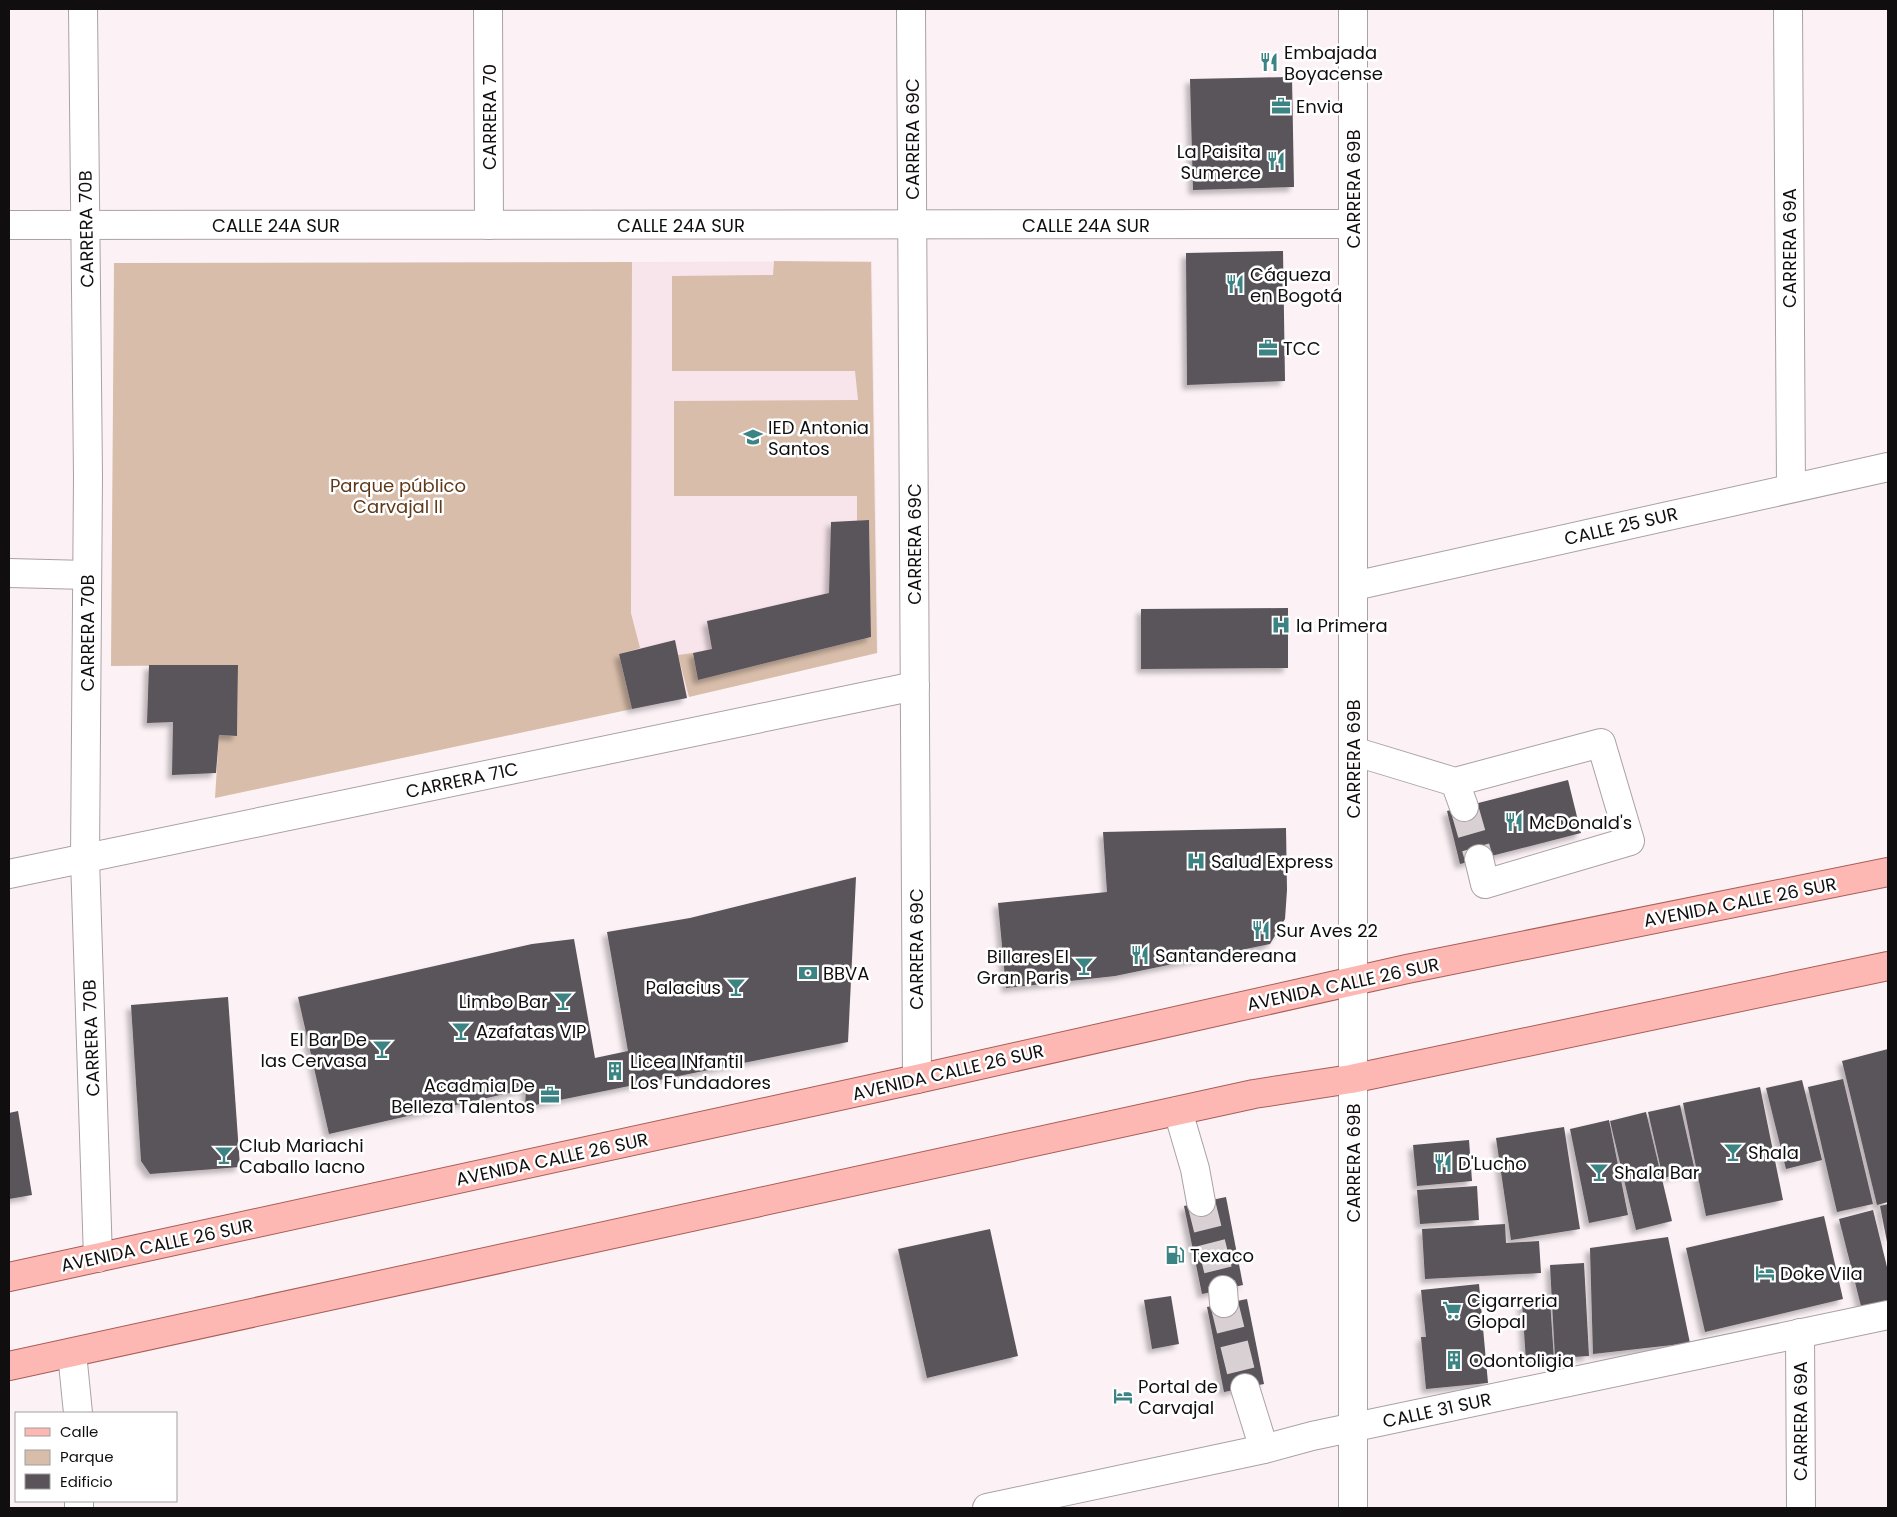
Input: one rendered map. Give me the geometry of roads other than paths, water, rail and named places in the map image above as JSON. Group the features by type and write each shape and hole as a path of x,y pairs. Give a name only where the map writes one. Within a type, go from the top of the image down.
{"main road":[{"name":"AVENIDA CALLE 26 SUR","path":"9,1277 1352,982 1888,872"},
{"path":"9,1366 1254,1094 1351,1079 1888,966"}],"street":[{"name":"CARRERA 70B","path":"83,9 88,476 85,859 98,1258"},
{"name":"CARRERA 70","path":"488,9 489,225"},
{"name":"CARRERA 69C","path":"911,9 917,1079"},
{"name":"CARRERA 69B","path":"1353,9 1354,586 1351,1079 1353,1508"},
{"name":"CARRERA 69A","path":"1788,9 1791,488"},
{"name":"CALLE 24A SUR","path":"9,225 1353,224"},
{"name":"CALLE 25 SUR","path":"1354,586 1888,467"},
{"path":"9,574 87,575"},
{"name":"CARRERA 71C","path":"9,874 915,686"},
{"path":"1353,751 1460,794 1601,743 1630,841 1485,884 1479,859"},
{"path":"1178,1111 1195,1169 1201,1202"},
{"name":"CALLE 31 SUR","path":"987,1508 1264,1449 1353,1428 1888,1315"},
{"name":"CARRERA 69A","path":"1800,1333 1801,1508"},
{"path":"72,1353 78,1412"},
{"path":"1245,1388 1264,1449"}],"tunnel":[{"path":"1464,807 1479,859"},
{"path":"1201,1202 1223,1290"},
{"path":"1224,1303 1245,1388"}],"place":[{"name":"Embajada Boyacense","path":"1269,62"},
{"name":"Envia","path":"1281,106"},
{"name":"La Paisita Sumerce","path":"1276,161"},
{"name":"Cáqueza en Bogotá","path":"1235,284"},
{"name":"TCC","path":"1268,348"},
{"name":"IED Antonia Santos","path":"753,437"},
{"name":"la Primera","path":"1281,625"},
{"name":"McDonald's","path":"1514,822"},
{"name":"Salud Express","path":"1196,861"},
{"name":"Sur Aves 22","path":"1261,930"},
{"name":"Santandereana","path":"1140,955"},
{"name":"Billares El Gran Paris","path":"1084,966"},
{"name":"BBVA","path":"808,973"},
{"name":"Palacius","path":"736,987"},
{"name":"Limbo Bar","path":"563,1001"},
{"name":"Azafatas VIP","path":"461,1031"},
{"name":"El Bar De las Cervasa","path":"382,1049"},
{"name":"Licea INfantil Los Fundadores","path":"615,1071"},
{"name":"Acadmia De Belleza Talentos","path":"550,1095"},
{"name":"Shala","path":"1733,1152"},
{"name":"Club Mariachi Caballo lacno","path":"224,1155"},
{"name":"D'Lucho","path":"1443,1163"},
{"name":"Shala Bar","path":"1599,1172"},
{"name":"Texaco","path":"1175,1255"},
{"name":"Doke Vila","path":"1765,1273"},
{"name":"Cigarreria Glopal","path":"1452,1310"},
{"name":"Odontoligia","path":"1454,1360"},
{"name":"Portal de Carvajal","path":"1123,1396"}],"park label":[{"name":"Parque público Carvajal II","path":"398,495"}]}
